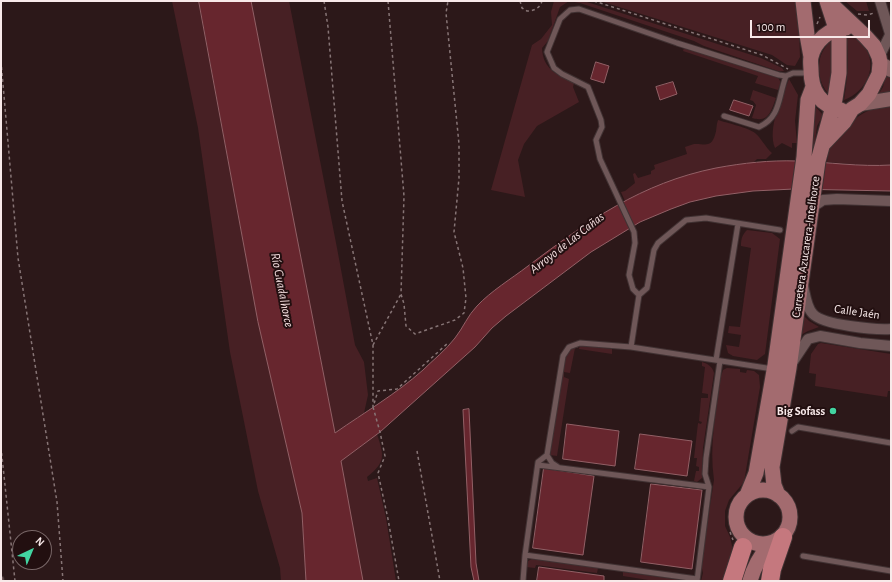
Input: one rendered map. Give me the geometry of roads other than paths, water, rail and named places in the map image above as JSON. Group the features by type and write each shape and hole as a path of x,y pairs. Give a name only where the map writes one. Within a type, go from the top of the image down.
{"highway":[{"path":"732,581 742,540"},
{"path":"770,581 777,540"}],"main road":[{"path":"803,1 811,57"},
{"path":"822,146 869,94 876,82 883,63 874,46 865,36 827,1"},
{"name":"Carretera Azucarera-Intelhorce","path":"811,159 822,146 835,99 840,73 840,46 827,1"},
{"path":"811,57 817,43 836,28 845,28 856,31 865,36"},
{"name":"Carretera Azucarera-Intelhorce","path":"778,495 774,485 772,467 781,368 811,159 808,100 812,80 811,57"},
{"path":"812,80 819,97 825,104 832,108 844,111 891,99"},
{"name":"Carretera Azucarera-Intelhorce","path":"747,495 756,473 801,276 810,208 806,192"},
{"path":"739,581 742,565 742,540 737,524 736,513 740,503 747,495 757,491 767,490 778,495 785,501 790,511 790,522 787,532 761,555 753,568 750,581"},
{"path":"742,540 759,544 777,540"}],"street":[{"path":"881,6 891,36 883,63"},
{"path":"810,208 823,200 838,199 891,201"},
{"name":"Calle Jaén","path":"801,276 812,314 820,319 839,324 891,329"},
{"path":"781,368 808,339 820,336 860,343 891,346"}],"lane":[{"path":"640,295 632,289 629,275 636,243 634,232 597,150 596,140 602,128 601,120 588,87 562,74 554,68 547,52 560,19 570,10 579,9 677,43 786,76 793,73 812,80"},
{"path":"724,116 759,127 764,124 775,113 786,76"},
{"path":"631,347 640,295 647,288 654,250 658,243 686,220 706,218 780,230"},
{"path":"525,555 697,580 709,487 706,474 706,458 718,360 738,224"},
{"path":"558,468 552,463 547,455 563,356 569,347 580,343 631,347 781,368"},
{"path":"792,431 798,427 891,443"},
{"path":"523,581 525,555 538,462 547,455"},
{"path":"538,465 709,487"},
{"path":"802,556 891,571"}],"water":[{"path":"199,1 251,1 335,433 413,379 444,351 458,334 468,317 495,290 550,249 594,219 639,194 663,183 716,168 756,162 787,161 891,165 891,191 794,189 753,191 716,196 690,202 640,222 591,252 506,316 492,328 475,347 380,432 341,461 363,581 306,581 302,513 258,322"},
{"path":"596,62 609,66 604,83 591,79"},
{"path":"673,82 677,94 660,100 656,87"},
{"path":"734,100 753,106 749,116 730,110"},
{"path":"469,409 476,563 479,581 474,581 471,567 463,410"},
{"path":"567,424 619,431 615,466 563,459"},
{"path":"640,434 692,441 687,476 635,469"},
{"path":"544,468 594,476 583,555 533,548"},
{"path":"651,484 702,490 692,569 641,562"},
{"path":"539,567 604,576 604,581 537,581"}],"place":[{"name":"Big Sofass","path":"833,411"}],"water label":[{"name":"Arroyo de Las Cañas","path":"567,243"},
{"name":"Río Guadalhorce","path":"282,290"}]}
